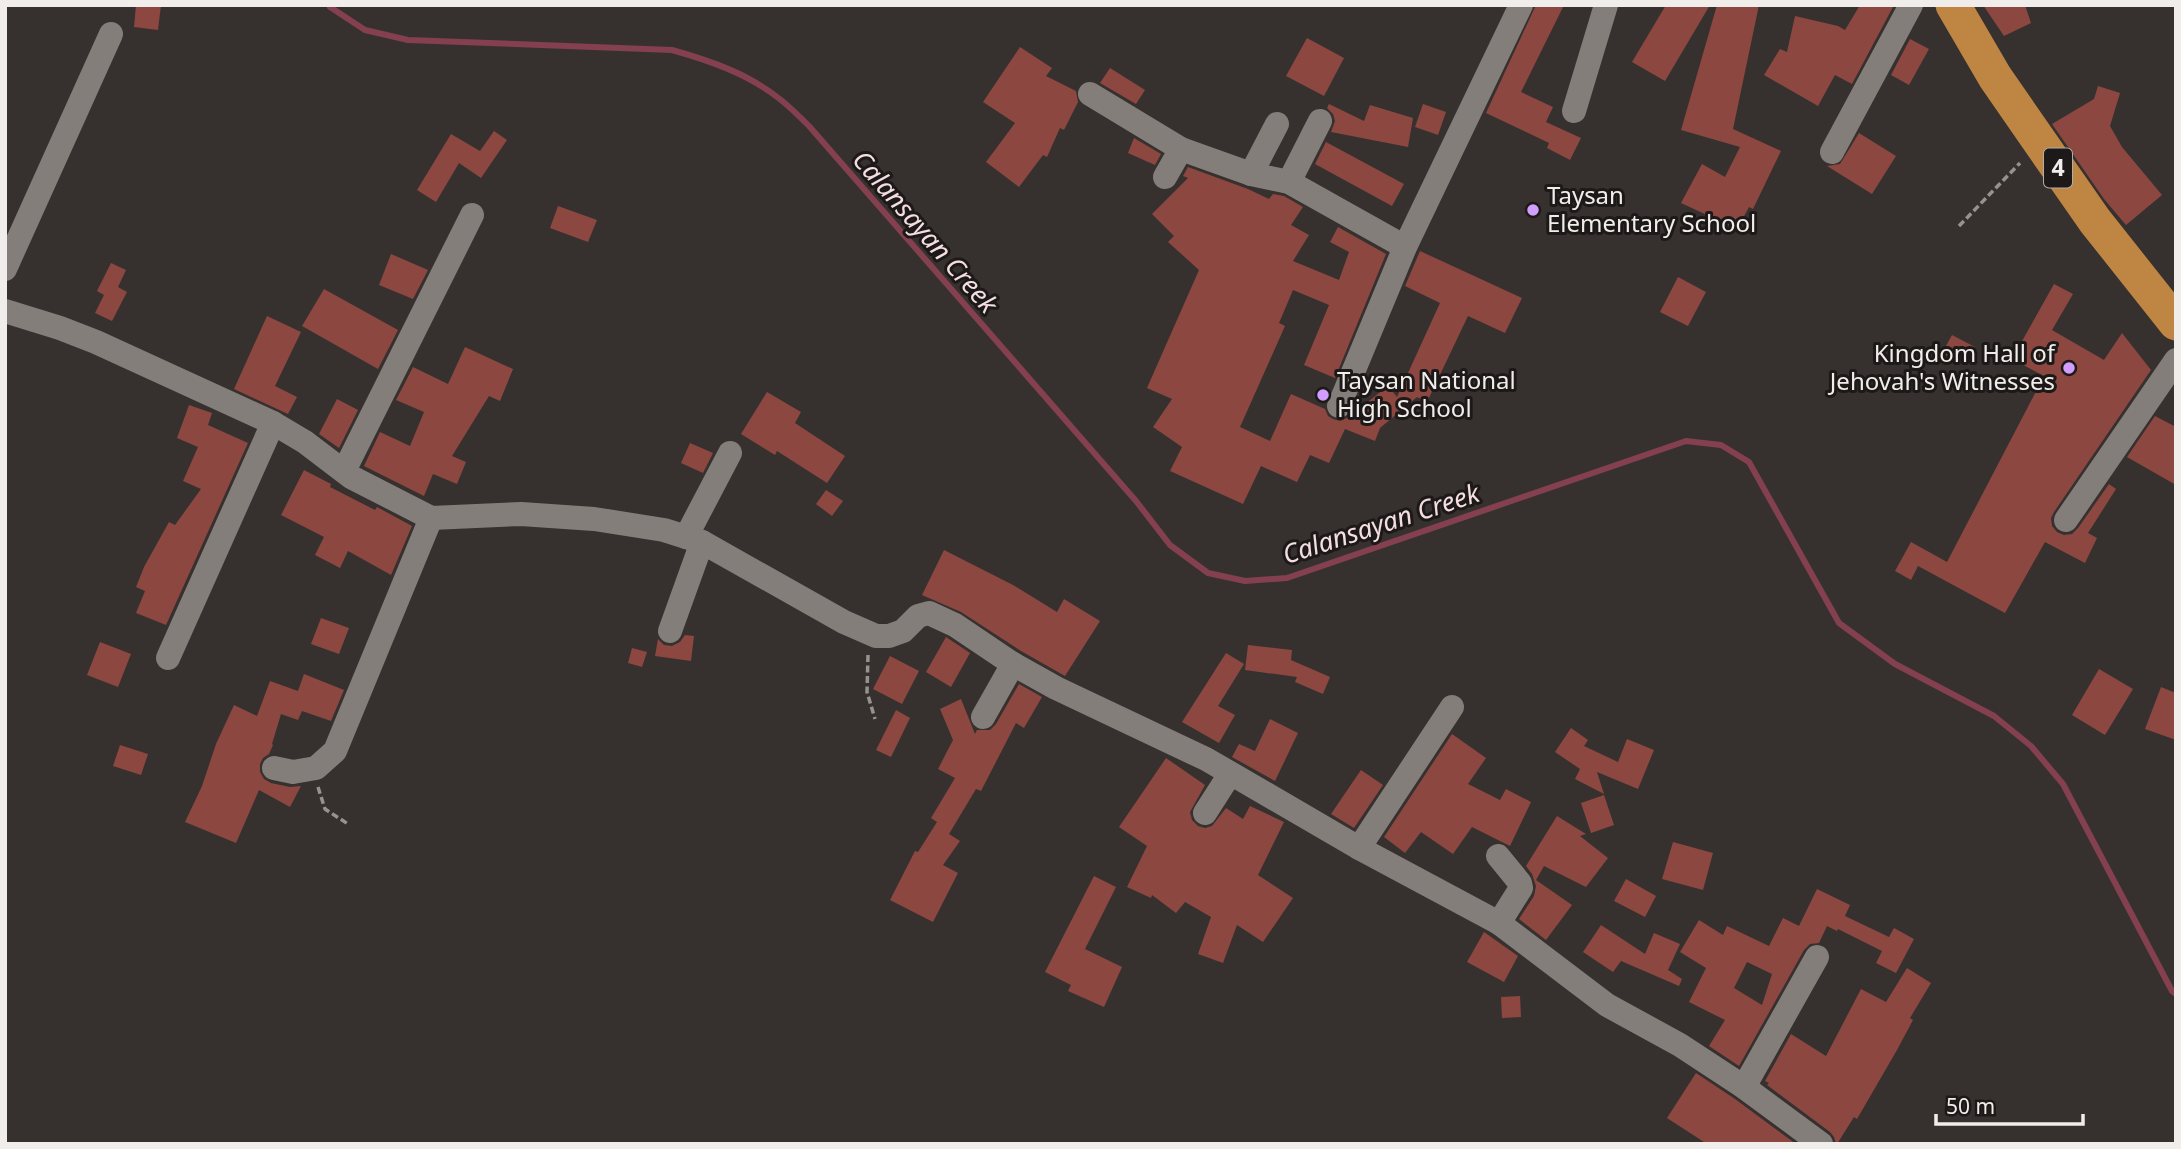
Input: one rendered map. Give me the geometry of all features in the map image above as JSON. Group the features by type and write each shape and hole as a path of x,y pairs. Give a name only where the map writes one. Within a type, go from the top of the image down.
{"highway":[{"name":"4","path":"1953,5 1994,77 2095,220 2176,323"}],"street":[{"path":"1339,406 1405,247 1521,5"},
{"path":"1574,111 1606,5"},
{"path":"1832,152 1911,5"},
{"path":"5,269 111,34"},
{"path":"1090,94 1181,149 1251,174 1289,182 1405,247"},
{"path":"1289,182 1320,121"},
{"path":"1251,174 1277,124"},
{"path":"1165,177 1181,149"},
{"path":"344,471 472,215"},
{"path":"5,312 96,342 274,423 344,471 430,518 521,514 594,519 664,530 694,539 844,622 876,636 889,636 903,631 918,617 929,613 955,625 1013,664 1056,688 1206,760 1359,848 1499,923 1607,1005 1680,1045 1744,1087 1821,1144"},
{"path":"2066,520 2176,360"},
{"path":"168,657 274,423"},
{"path":"670,631 694,539 730,453"},
{"path":"274,768 293,772 316,768 335,751 430,518"},
{"path":"983,717 1013,664"},
{"path":"1359,848 1452,707"},
{"path":"1205,813 1230,774"},
{"path":"1498,856 1520,883 1521,888 1499,923"},
{"path":"1744,1087 1816,957"}],"path":[{"path":"1959,226 2040,142"},
{"path":"867,632 867,692 875,719"},
{"path":"316,768 318,789 325,809 348,824"}],"building":[{"path":"136,5 161,5 158,30 134,27"},
{"path":"1536,5 1564,5 1521,92 1553,107 1546,122 1581,138 1570,160 1547,148 1549,143 1486,113"},
{"path":"1666,5 1710,5 1665,81 1632,62"},
{"path":"1717,5 1759,5 1733,129 1781,151 1753,209 1749,207 1737,229 1681,203 1702,164 1725,177 1740,147 1681,130"},
{"path":"1860,5 1894,5 1852,84 1835,75 1818,106 1764,75 1780,49 1787,52 1795,16 1845,30"},
{"path":"1983,5 2025,5 2031,23 2004,36"},
{"path":"1307,38 1344,58 1324,96 1286,76"},
{"path":"1910,39 1929,49 1909,85 1891,75"},
{"path":"1020,47 1052,68 1046,76 1076,91 1078,102 1064,130 1060,128 1047,157 1043,155 1019,187 986,162 1015,123 983,102"},
{"path":"1110,68 1145,90 1136,104 1100,83"},
{"path":"2098,86 2120,93 2110,126 2122,147 2162,195 2126,225 2104,199 2052,124 2094,99"},
{"path":"1329,104 1364,121 1370,105 1413,118 1408,147 1331,132 1335,121 1327,108"},
{"path":"1423,104 1446,112 1438,135 1415,127"},
{"path":"494,131 507,140 481,178 459,163 436,202 417,190 451,134 480,151"},
{"path":"1859,133 1896,156 1872,194 1827,166 1840,164"},
{"path":"1134,138 1161,154 1155,165 1128,153"},
{"path":"1326,142 1404,184 1392,206 1315,164"},
{"path":"1188,167 1269,199 1273,194 1284,196 1303,207 1291,225 1309,235 1293,261 1339,280 1349,252 1330,242 1338,227 1386,254 1335,378 1304,365 1329,305 1293,290 1279,323 1285,326 1240,427 1270,441 1291,394 1325,409 1328,416 1340,421 1388,386 1397,397 1440,303 1405,286 1420,251 1522,298 1505,333 1468,316 1427,402 1417,397 1380,428 1375,441 1345,429 1329,463 1310,455 1297,482 1261,466 1243,504 1170,471 1182,447 1153,427 1172,399 1147,388 1199,270 1168,242 1174,236 1152,214 1188,178 1183,176"},
{"path":"558,206 597,220 588,242 550,228"},
{"path":"391,254 428,270 413,299 379,285"},
{"path":"111,263 126,270 118,287 127,292 112,321 95,313 104,295 97,291"},
{"path":"1678,277 1706,292 1688,326 1660,312"},
{"path":"2054,284 2073,294 2052,330 2104,360 2122,333 2151,370 2051,518 2052,526 2057,532 2072,534 2109,484 2116,489 2088,533 2097,538 2085,563 2045,542 2005,613 1918,566 1911,580 1895,571 1911,542 1947,562 2044,376 2012,359"},
{"path":"324,289 398,330 378,369 302,326"},
{"path":"267,316 301,332 275,386 297,397 288,414 234,389"},
{"path":"1952,335 1975,347 1965,365 1942,353"},
{"path":"465,347 513,369 500,401 489,396 452,456 466,462 457,484 433,474 424,496 364,466 380,432 410,446 424,412 396,400 413,367 448,384"},
{"path":"767,392 801,412 795,423 845,456 827,483 777,451 775,455 741,434"},
{"path":"337,399 358,410 339,448 319,434"},
{"path":"189,405 212,413 208,425 248,443 166,625 136,613 145,591 136,587 169,522 175,525 201,489 183,481 198,447 177,438"},
{"path":"2155,416 2176,427 2176,485 2127,457"},
{"path":"690,443 713,453 703,473 681,463"},
{"path":"304,470 331,484 330,487 375,510 377,507 412,526 391,575 348,551 340,568 315,555 324,537 281,515"},
{"path":"826,490 843,501 832,516 816,504"},
{"path":"944,550 1013,585 1057,612 1064,599 1100,621 1065,676 961,612 922,595"},
{"path":"321,618 349,628 339,654 311,644"},
{"path":"685,635 694,636 691,661 655,656 658,639 664,645 672,646 680,642"},
{"path":"946,637 970,653 951,687 926,672"},
{"path":"100,642 131,654 118,687 87,675"},
{"path":"1248,645 1292,650 1291,660 1330,677 1323,694 1295,682 1297,677 1245,670"},
{"path":"632,648 647,652 642,667 628,663"},
{"path":"1226,653 1244,664 1218,706 1235,715 1219,743 1182,722"},
{"path":"890,656 919,671 902,704 873,689"},
{"path":"2099,669 2133,689 2105,735 2072,715"},
{"path":"304,674 344,690 331,721 302,711 298,720 281,714 273,745 260,764 260,772 264,779 271,783 301,786 290,807 259,790 236,843 185,822 234,705 257,716 270,681 298,691"},
{"path":"1019,684 1042,697 1024,728 1016,723 981,791 976,789 949,834 960,841 943,865 958,873 933,922 890,900 915,851 918,852 937,822 931,818 955,778 938,769 953,740 940,709 961,699 975,734 977,730 990,730"},
{"path":"2161,687 2176,693 2176,740 2145,729"},
{"path":"896,710 910,718 891,757 876,750"},
{"path":"1270,719 1298,733 1275,781 1232,757 1239,744 1255,751"},
{"path":"1571,728 1588,740 1584,746 1618,762 1627,739 1654,750 1638,789 1597,772 1604,794 1575,779 1580,769 1555,752"},
{"path":"1452,734 1486,758 1468,784 1500,800 1506,789 1531,802 1510,846 1472,827 1453,854 1421,832 1405,853 1384,837"},
{"path":"120,745 148,754 141,775 113,766"},
{"path":"1166,758 1205,785 1190,812 1192,820 1198,826 1212,826 1226,808 1243,819 1250,806 1284,822 1258,875 1293,898 1263,942 1237,925 1223,963 1198,954 1211,917 1185,902 1176,913 1152,895 1151,898 1127,887 1147,846 1119,827"},
{"path":"1361,770 1383,785 1354,828 1331,814"},
{"path":"1604,795 1614,825 1591,833 1581,803"},
{"path":"1557,816 1586,834 1580,836 1608,858 1586,887 1544,866 1536,880 1572,905 1546,940 1519,919 1534,896 1536,886 1526,866"},
{"path":"1673,842 1713,853 1703,890 1662,879"},
{"path":"1094,876 1116,887 1085,949 1122,967 1104,1007 1068,991 1071,985 1045,972"},
{"path":"1626,879 1656,896 1645,917 1614,901"},
{"path":"1817,889 1850,905 1845,916 1889,937 1894,928 1914,939 1896,973 1876,963 1882,951 1827,926 1819,943 1810,944 1804,950 1739,1066 1709,1046 1725,1020 1689,1002 1706,968 1680,952 1699,920 1723,935 1727,926 1769,946 1783,918 1799,926","holes":["1747,962 1772,974 1762,1005 1734,988"]},
{"path":"1601,925 1645,954 1654,933 1680,944 1668,970 1682,979 1679,986 1621,961 1613,972 1583,952"},
{"path":"1484,932 1518,956 1504,982 1467,962"},
{"path":"1907,968 1931,983 1910,1018 1913,1020 1897,1050 1857,1119 1854,1117 1836,1144 1830,1132 1765,1081 1791,1034 1826,1056 1861,989 1886,1002"},
{"path":"1520,996 1521,1017 1502,1018 1501,997"},
{"path":"1696,1073 1796,1144 1707,1144 1667,1118"}],"waterway":[{"name":"Calansayan Creek","path":"330,7 365,30 408,40 672,50 729,69 769,91 809,126 1136,501 1170,545 1208,573 1245,581 1287,578 1686,441 1721,445 1749,462 1839,623 1895,664 1994,716 2031,746 2063,784 2172,991 2176,994"}],"place":[{"name":"Taysan Elementary School","path":"1533,210"},
{"name":"Kingdom Hall of Jehovah's Witnesses","path":"2069,368"},
{"name":"Taysan National High School","path":"1323,395"}]}
